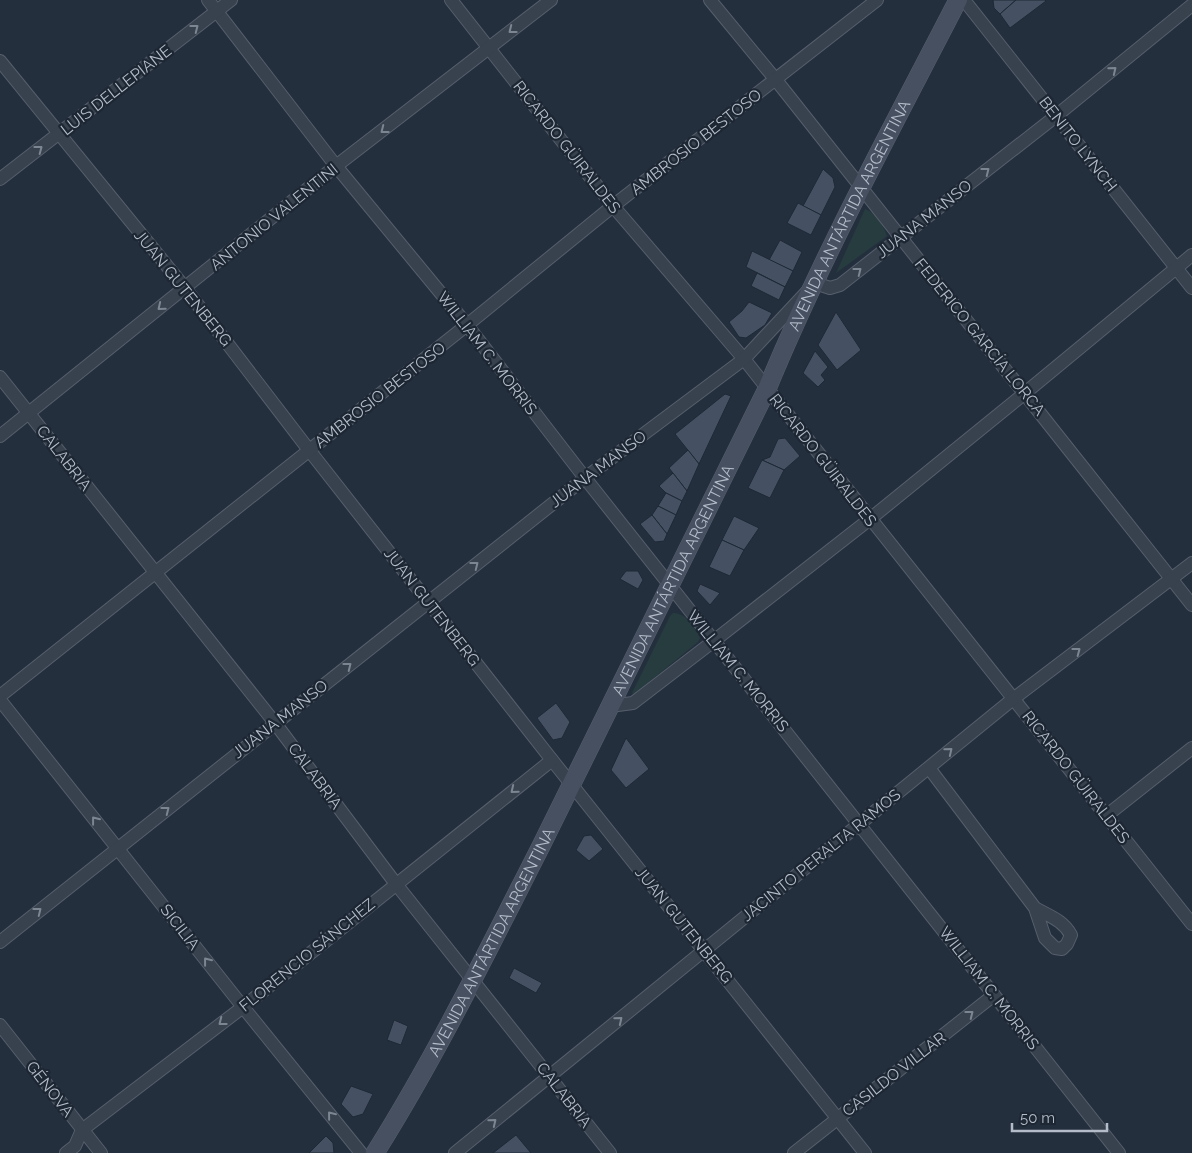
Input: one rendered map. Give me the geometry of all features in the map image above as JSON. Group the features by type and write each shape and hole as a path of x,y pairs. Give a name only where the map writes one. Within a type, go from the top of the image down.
{"main road":[{"name":"AVENIDA ANTÁRTIDA ARGENTINA","path":"374,1153 426,1067 473,980 572,785 669,584 767,389 788,338 861,189 958,0"}],"street":[{"name":"WILLIAM C. MORRIS","path":"208,0 336,166 467,325 585,478 860,824 1114,1151"},
{"name":"LUIS DELLEPIANE","path":"0,179 231,0"},
{"name":"RICARDO GÜIRALDES","path":"452,0 613,206 744,359 1192,924"},
{"name":"ANTONIO VALENTINI","path":"0,436 336,166 551,0"},
{"name":"FEDERICO GARCÍA LORCA","path":"710,0 776,80 1192,605"},
{"name":"AMBROSIO BESTOSO","path":"0,696 467,325 613,206 877,0"},
{"name":"BENITO LYNCH","path":"964,0 1192,288"},
{"name":"JUANA MANSO","path":"0,942 585,478 744,359 815,283 830,288 840,285 1056,116 1192,5"},
{"name":"JUAN GUTENBERG","path":"0,62 185,288 309,450 552,760 865,1153"},
{"path":"610,706 633,703 715,640 870,519 1192,255"},
{"name":"CALABRIA","path":"0,377 275,723 396,884 610,1153"},
{"name":"JACINTO PERALTA RAMOS","path":"455,1153 1013,699 1192,564"},
{"name":"SICILIA","path":"0,700 242,1007 361,1153"},
{"path":"1106,816 1192,748"},
{"name":"FLORENCIO SÁNCHEZ","path":"66,1153 75,1146 82,1130 242,1007 552,760"},
{"path":"929,768 1035,908"},
{"name":"CASILDO VILLAR","path":"794,1153 994,995"},
{"name":"GÉNOVA","path":"0,1025 101,1153"}],"green space":[{"path":"865,209 873,213 879,220 887,236 836,273"},
{"path":"673,613 677,613 690,621 700,638 698,642 634,694 632,693"}],"building":[{"path":"993,0 1016,0 1000,14 994,8"},
{"path":"1016,0 1046,1 1010,28 1000,14"},
{"path":"823,169 833,178 835,187 821,215 803,206"},
{"path":"798,203 821,215 811,235 787,223"},
{"path":"780,240 802,252 793,271 769,260"},
{"path":"752,251 793,271 785,287 746,267"},
{"path":"757,273 785,287 779,300 751,286"},
{"path":"749,302 772,313 765,325 746,338 739,337 729,322"},
{"path":"836,312 861,350 837,370 818,345"},
{"path":"815,351 828,367 821,375 825,380 818,387 803,373"},
{"path":"725,394 731,396 699,464 675,434"},
{"path":"785,438 800,456 784,470 762,460 770,457 778,439"},
{"path":"688,450 699,464 687,491 669,468"},
{"path":"762,460 784,470 770,498 748,488"},
{"path":"673,473 687,491 682,501 666,493 659,486"},
{"path":"666,493 682,501 676,515 658,506"},
{"path":"658,506 676,515 667,534 652,515"},
{"path":"652,515 667,534 664,541 655,542 640,524"},
{"path":"734,516 759,528 744,550 722,540"},
{"path":"722,540 744,550 730,576 709,567"},
{"path":"626,571 638,571 643,580 638,589 620,579"},
{"path":"700,584 720,593 710,605 697,591"},
{"path":"556,703 570,722 562,738 553,740 537,718"},
{"path":"626,738 649,769 626,788 611,770"},
{"path":"591,835 603,849 589,861 576,850 584,836"},
{"path":"514,968 542,983 536,993 509,978"},
{"path":"394,1020 408,1026 401,1045 387,1040"},
{"path":"351,1086 373,1094 363,1114 353,1117 341,1104"},
{"path":"516,1135 531,1153 493,1153"},
{"path":"326,1136 333,1143 334,1153 309,1153"}]}
